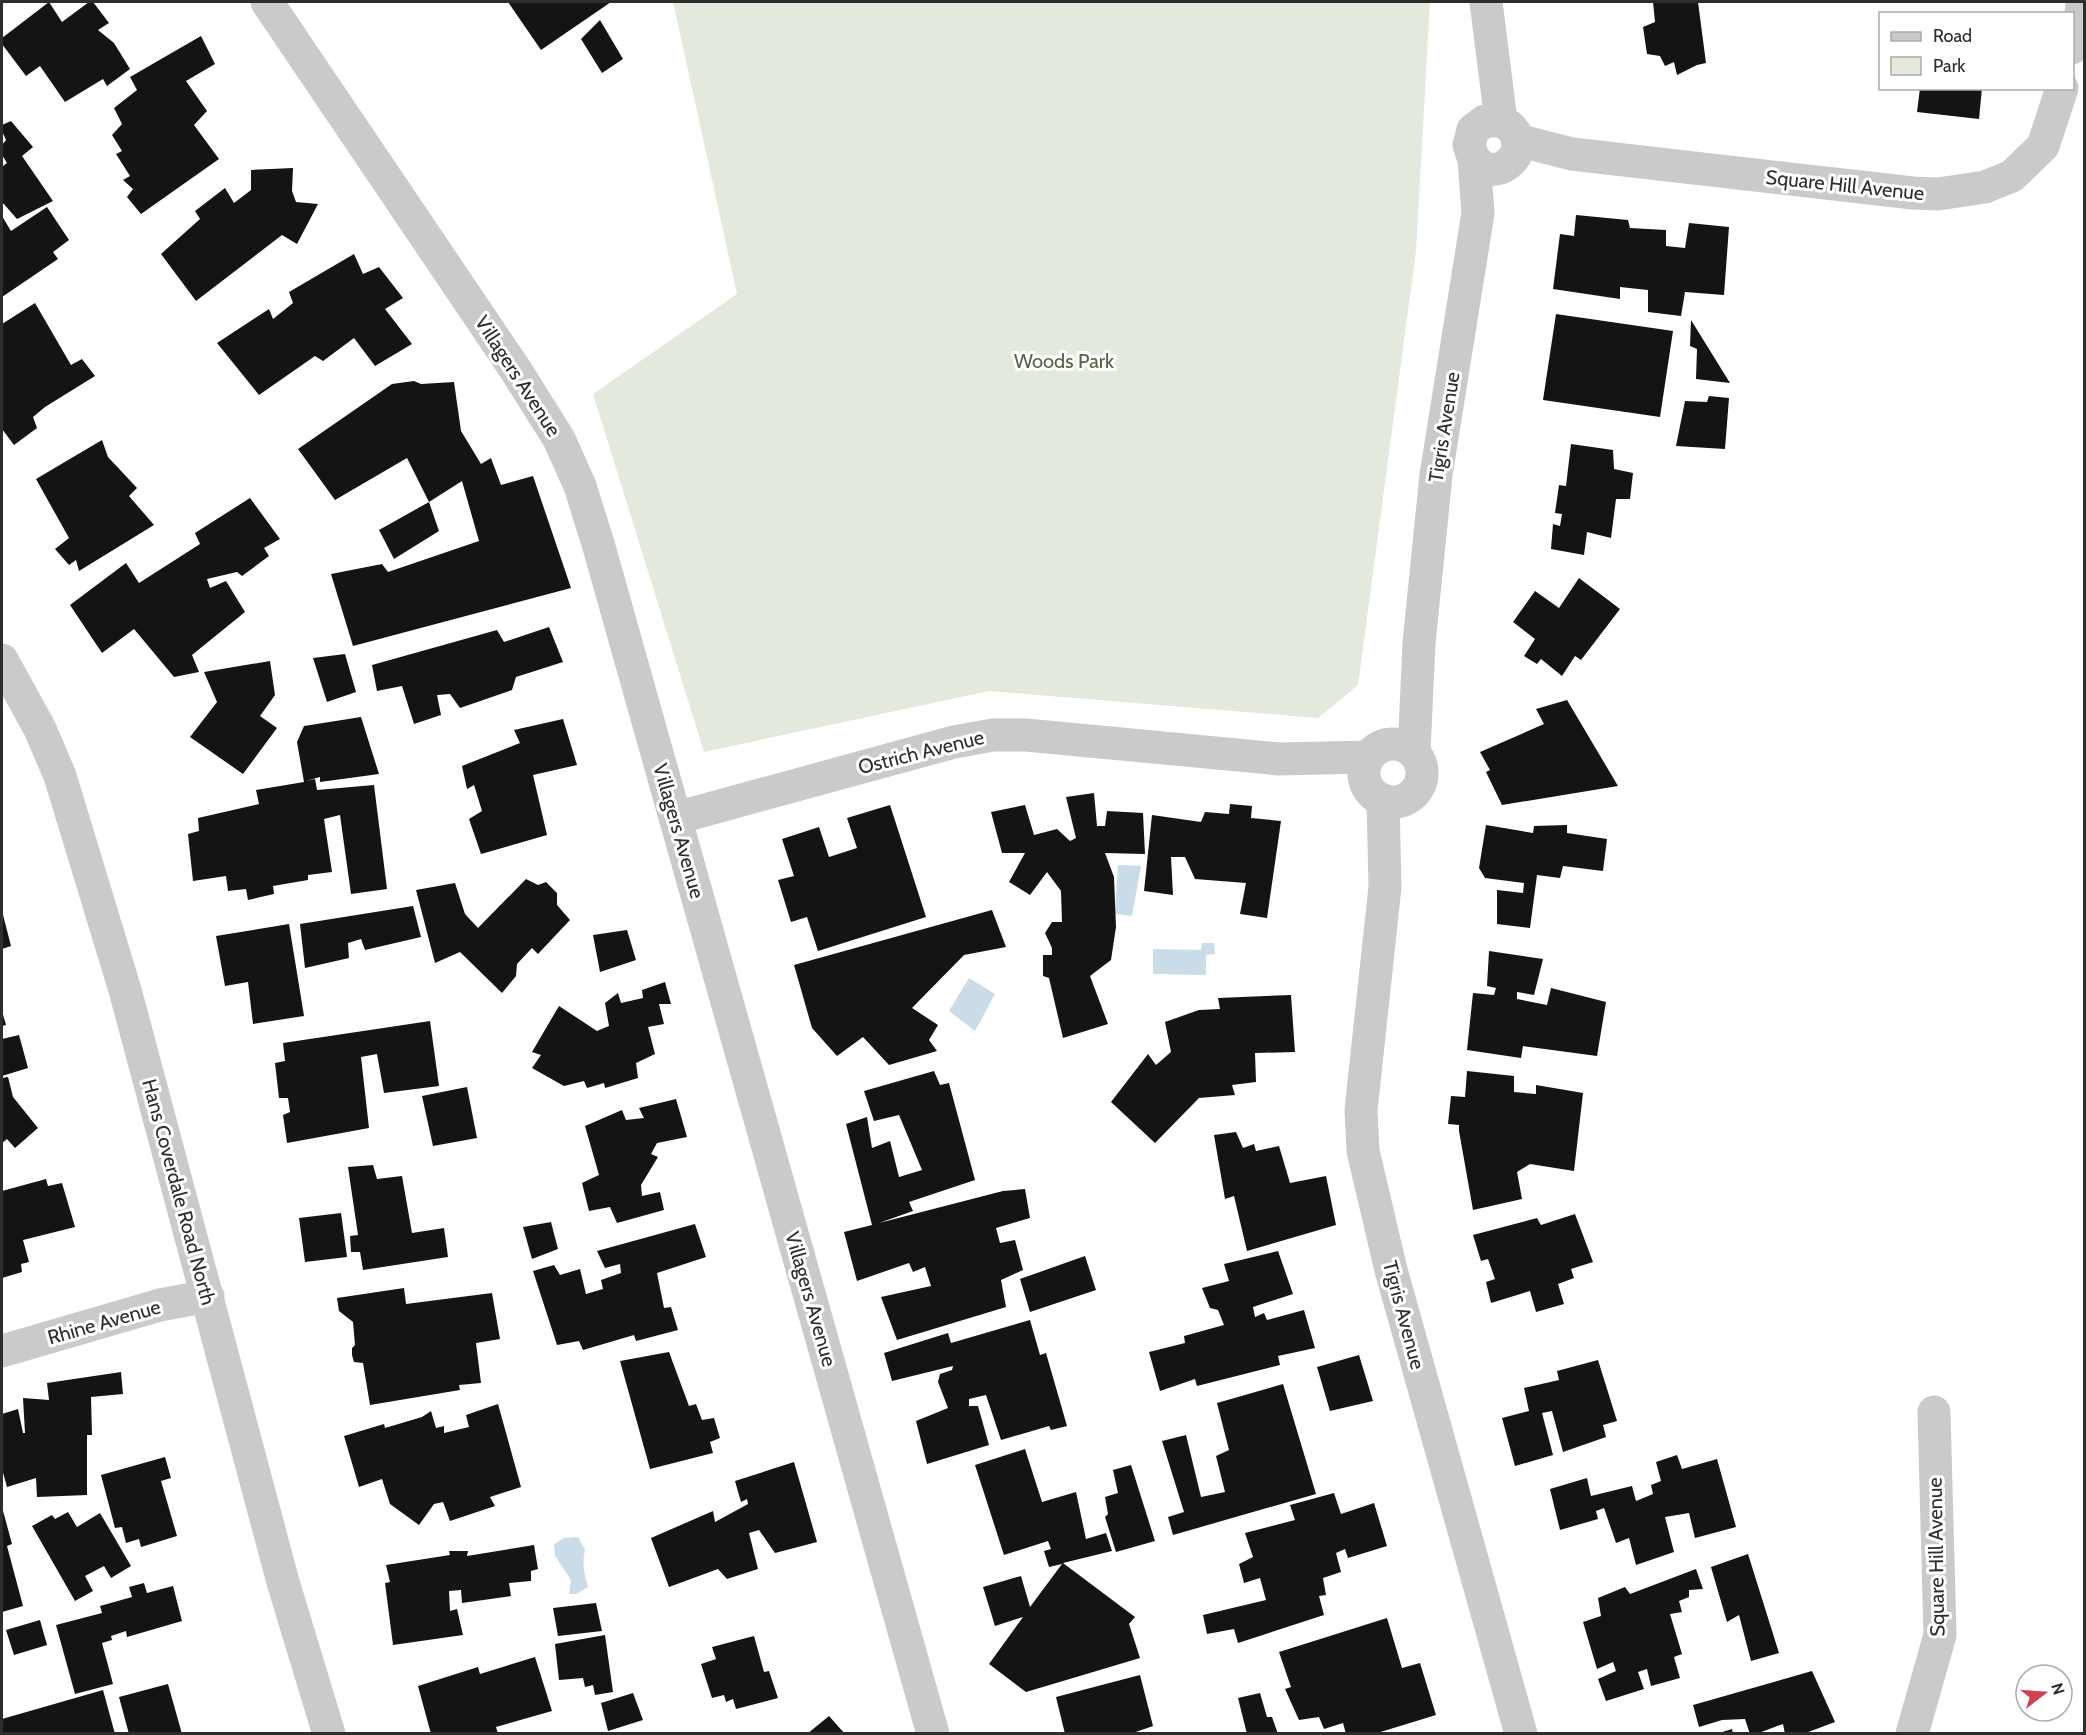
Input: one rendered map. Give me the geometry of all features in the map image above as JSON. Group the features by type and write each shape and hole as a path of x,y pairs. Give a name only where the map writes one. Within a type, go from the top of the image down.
{"street":[{"name":"Villagers Avenue","path":"267,2 508,359 559,439 580,486 676,818 933,1734"},
{"name":"Tigris Avenue","path":"1486,2 1496,147 1478,213 1436,475 1419,643 1388,772 1385,887 1361,1110 1363,1152 1391,1270 1521,1734"},
{"path":"2074,44 2082,2"},
{"name":"Square Hill Avenue","path":"1496,147 1913,194 1959,192 1985,187 2012,176 2022,167 2043,146 2061,90"},
{"name":"Hans Coverdale Road North","path":"2,660 40,729 60,777 125,990 283,1582 329,1734"},
{"name":"Ostrich Avenue","path":"676,818 954,742 993,735 1026,735 1280,759 1388,772"},
{"name":"Rhine Avenue","path":"2,1351 160,1305 207,1296"},
{"name":"Square Hill Avenue","path":"1912,1734 1940,1635 1934,1412"}],"green space":[{"name":"Woods Park","path":"673,2 1430,2 1416,251 1358,685 1318,718 989,691 704,752 593,394 737,294"}],"water":[{"path":"1118,865 1141,866 1132,916 1115,914"},
{"path":"1202,943 1214,943 1215,954 1206,955 1206,975 1153,974 1153,949 1201,950"},
{"path":"969,978 995,994 975,1031 949,1011"},
{"path":"578,1537 585,1550 584,1568 588,1587 576,1594 569,1594 571,1580 555,1556 554,1544 564,1538"}],"building":[{"path":"49,2 62,22 89,2 93,2 109,23 98,30 114,43 130,69 107,86 103,79 65,102 40,66 26,76 2,44 2,38"},
{"path":"508,2 611,2 541,50"},
{"path":"1653,2 1698,2 1706,63 1677,75 1674,62 1665,66 1660,56 1647,54 1643,27 1655,22"},
{"path":"600,20 623,59 602,73 581,39"},
{"path":"201,36 215,64 186,81 207,111 194,125 219,159 141,214 127,197 133,189 123,180 130,176 116,154 122,151 112,135 122,124 114,108 137,90 130,77"},
{"path":"1920,90 1982,90 1979,119 1917,112"},
{"path":"11,121 33,147 22,156 53,201 17,219 2,202 2,167 7,163 2,155 2,145 6,140 2,125"},
{"path":"293,168 292,191 296,202 318,204 297,244 282,235 196,301 161,254 200,219 195,211 225,188 234,203 251,190 251,170"},
{"path":"47,207 69,240 53,252 58,259 2,297 2,216 11,231"},
{"path":"1576,215 1628,220 1630,228 1666,230 1666,246 1685,248 1689,223 1729,227 1724,295 1685,292 1681,316 1648,312 1648,290 1620,287 1620,299 1553,289 1560,234 1574,236"},
{"path":"354,254 363,274 379,267 403,298 385,309 412,344 375,366 354,338 323,361 315,356 259,395 217,343 269,309 273,319 293,303 289,292"},
{"path":"35,303 71,365 82,359 95,376 33,417 37,428 14,445 2,429 2,324"},
{"path":"1556,314 1673,331 1660,417 1543,400"},
{"path":"1691,320 1730,383 1696,379 1697,349 1690,346"},
{"path":"414,381 421,384 454,382 461,431 481,464 491,458 501,485 533,476 571,588 353,646 331,574 382,564 388,572 479,541 462,481 429,502 407,458 335,500 298,449 392,384"},
{"path":"1709,396 1729,398 1725,449 1676,446 1685,401 1707,402"},
{"path":"102,440 108,457 137,488 129,496 154,525 79,571 76,560 69,565 55,549 69,538 36,479"},
{"path":"1571,444 1613,450 1614,469 1633,473 1630,499 1616,499 1611,538 1587,532 1584,555 1551,549 1553,524 1560,526 1562,514 1555,513 1559,485 1566,486"},
{"path":"250,498 280,539 264,548 269,556 242,576 237,572 207,579 210,588 226,581 245,612 192,655 199,672 174,677 134,629 102,653 70,605 126,563 139,583 200,544 195,533"},
{"path":"429,502 439,531 394,559 379,530"},
{"path":"1579,578 1620,609 1581,660 1575,656 1562,676 1541,659 1537,664 1524,656 1535,639 1513,622 1535,591 1559,608"},
{"path":"549,627 563,662 516,677 512,690 460,708 450,694 437,695 441,715 414,724 402,686 377,691 372,665 497,630 504,642"},
{"path":"345,654 356,692 327,702 313,658"},
{"path":"270,661 275,695 260,716 277,728 243,774 190,737 217,702 204,672"},
{"path":"1567,700 1618,786 1502,805 1486,772 1490,770 1480,752 1544,724 1536,709"},
{"path":"361,717 379,774 320,782 320,777 306,781 315,779 317,790 374,785 387,889 351,894 340,815 324,819 332,872 308,875 308,880 273,886 274,894 248,900 246,889 228,891 226,876 193,881 188,834 199,831 198,818 259,804 256,790 304,782 297,742 304,726"},
{"path":"563,719 577,765 533,775 547,835 481,854 469,819 482,811 474,785 467,789 462,766 520,743 514,730"},
{"path":"1094,793 1097,826 1105,826 1107,811 1143,813 1145,854 1105,853 1114,877 1116,927 1111,960 1090,976 1108,1024 1063,1038 1049,978 1043,976 1043,955 1052,955 1052,948 1045,933 1052,922 1062,922 1061,891 1047,872 1030,895 1009,882 1025,853 1002,853 991,812 1025,805 1034,835 1057,829 1070,841 1076,838 1066,797"},
{"path":"1230,804 1252,806 1251,818 1281,821 1267,918 1240,914 1246,883 1195,879 1185,857 1171,857 1173,895 1144,891 1152,815 1201,822 1205,812 1229,814"},
{"path":"890,805 926,917 818,951 807,917 791,922 778,880 794,876 782,839 819,827 829,857 857,848 847,818"},
{"path":"1486,825 1533,833 1534,826 1567,825 1567,833 1607,839 1603,871 1563,866 1560,878 1537,875 1530,928 1497,924 1497,890 1523,893 1524,883 1485,878 1479,868"},
{"path":"526,879 538,885 546,882 557,893 557,905 570,920 538,954 532,948 517,964 516,976 502,993 460,952 435,963 416,890 455,883 465,914 478,928"},
{"path":"413,906 421,937 365,950 361,939 348,943 349,958 305,968 300,924"},
{"path":"992,910 1006,947 964,955 912,1008 938,1025 929,1040 937,1051 889,1065 863,1037 837,1056 812,1028 794,965"},
{"path":"2,911 11,946 2,949"},
{"path":"289,924 304,1016 253,1024 248,982 225,986 216,936"},
{"path":"627,930 636,960 600,972 593,935"},
{"path":"1489,951 1543,959 1534,995 1517,992 1517,999 1547,1005 1551,988 1606,1002 1597,1056 1523,1046 1521,1058 1467,1050 1473,993 1494,995 1496,988 1487,986"},
{"path":"665,982 671,1004 659,1004 664,1024 648,1027 655,1054 636,1063 638,1078 605,1088 604,1083 587,1088 584,1081 564,1086 532,1068 541,1055 532,1052 559,1006 597,1031 609,1026 605,1003 618,993 621,1003 643,998 642,990"},
{"path":"1291,995 1295,1052 1255,1053 1256,1082 1232,1085 1235,1095 1199,1098 1155,1143 1111,1102 1148,1054 1156,1065 1171,1052 1165,1022 1199,1010 1220,1009 1218,998"},
{"path":"2,1011 6,1025 2,1026"},
{"path":"430,1021 439,1086 384,1093 377,1054 361,1057 369,1128 287,1143 283,1115 290,1112 288,1098 279,1098 275,1063 285,1061 283,1043"},
{"path":"19,1035 28,1068 2,1076 2,1039"},
{"path":"934,1071 940,1085 949,1083 975,1180 909,1202 913,1211 879,1223 1003,1191 1025,1189 1030,1218 996,1228 1000,1243 1015,1240 1023,1270 1001,1280 1006,1307 897,1340 881,1297 931,1286 925,1267 913,1272 909,1263 857,1281 844,1232 872,1225 846,1124 867,1117 872,1148 890,1141 899,1177 922,1170 899,1115 874,1121 864,1091"},
{"path":"1467,1071 1514,1076 1514,1092 1536,1094 1536,1085 1583,1093 1574,1171 1530,1164 1517,1172 1522,1199 1473,1210 1459,1125 1448,1124 1451,1096 1465,1097"},
{"path":"8,1077 13,1097 38,1128 15,1148 7,1139 2,1143 2,1078"},
{"path":"467,1087 477,1138 433,1146 422,1096"},
{"path":"676,1099 687,1137 657,1143 651,1154 658,1157 641,1185 642,1196 660,1192 664,1210 617,1223 610,1207 589,1211 582,1183 599,1175 585,1126 622,1110 626,1120 644,1118 639,1108"},
{"path":"1236,1132 1243,1148 1254,1144 1256,1151 1279,1146 1290,1183 1326,1176 1336,1225 1247,1251 1234,1196 1225,1199 1214,1135"},
{"path":"373,1165 377,1179 402,1176 412,1233 444,1228 448,1257 363,1270 360,1252 351,1252 350,1236 358,1235 348,1167"},
{"path":"46,1179 48,1186 62,1183 75,1227 23,1240 29,1262 21,1264 22,1272 2,1278 2,1191"},
{"path":"341,1213 347,1257 305,1262 299,1218"},
{"path":"1575,1214 1593,1262 1571,1269 1574,1278 1558,1284 1564,1304 1536,1312 1530,1291 1491,1303 1486,1282 1495,1279 1488,1259 1481,1261 1473,1235 1537,1218 1541,1225"},
{"path":"551,1222 558,1249 532,1259 523,1227"},
{"path":"695,1224 706,1257 657,1273 664,1308 671,1307 678,1330 636,1341 634,1335 583,1350 579,1341 557,1345 533,1271 554,1265 560,1275 580,1269 586,1294 603,1289 601,1280 621,1273 620,1264 605,1268 597,1251"},
{"path":"1278,1251 1293,1294 1253,1307 1255,1317 1264,1313 1267,1320 1304,1310 1315,1348 1278,1356 1280,1365 1197,1386 1195,1379 1160,1391 1149,1352 1185,1343 1184,1336 1224,1325 1218,1310 1210,1308 1202,1288 1229,1281 1224,1264"},
{"path":"1085,1256 1096,1290 1030,1312 1020,1279"},
{"path":"404,1288 406,1304 492,1293 500,1339 476,1343 481,1383 459,1385 460,1390 370,1405 363,1363 354,1362 352,1355 352,1348 355,1345 353,1322 339,1311 337,1298"},
{"path":"1030,1320 1040,1355 1046,1353 1067,1426 1051,1430 1049,1426 1001,1440 986,1395 969,1399 969,1406 978,1406 989,1445 927,1464 916,1421 948,1408 938,1382 940,1374 952,1370 953,1366 892,1381 884,1353 948,1333 951,1343"},
{"path":"669,1352 689,1406 696,1404 702,1420 714,1418 720,1438 710,1442 713,1453 650,1469 620,1361"},
{"path":"1359,1355 1373,1401 1330,1411 1317,1367"},
{"path":"1598,1360 1617,1421 1603,1425 1606,1437 1563,1452 1552,1411 1542,1413 1553,1455 1515,1466 1502,1418 1529,1411 1524,1388 1559,1380 1557,1371"},
{"path":"121,1372 123,1394 91,1397 92,1435 87,1435 87,1495 37,1497 36,1478 7,1487 2,1469 2,1414 18,1409 23,1433 25,1433 23,1398 49,1400 47,1383"},
{"path":"1283,1384 1316,1494 1173,1535 1168,1517 1184,1512 1162,1441 1186,1435 1201,1497 1225,1492 1216,1456 1229,1450 1217,1403"},
{"path":"498,1404 521,1487 490,1497 495,1506 450,1521 443,1502 434,1504 419,1525 390,1504 382,1479 359,1487 344,1436 384,1424 385,1428 422,1417 431,1411 436,1428 444,1426 444,1433 469,1427 466,1415"},
{"path":"1025,1449 1042,1502 1076,1492 1086,1539 1106,1533 1112,1551 1063,1563 1135,1617 1129,1624 1140,1658 1026,1692 989,1664 1023,1617 995,1626 983,1587 1021,1576 1030,1607 1062,1564 1049,1567 1044,1551 1051,1549 1048,1541 1004,1555 975,1465"},
{"path":"1677,1455 1682,1469 1717,1459 1736,1527 1695,1538 1689,1513 1665,1517 1674,1552 1636,1565 1629,1538 1616,1543 1604,1508 1596,1511 1598,1519 1560,1530 1550,1489 1587,1478 1591,1496 1632,1486 1636,1501 1653,1494 1651,1485 1661,1481 1656,1462"},
{"path":"165,1457 171,1478 161,1481 177,1536 141,1547 139,1539 126,1543 122,1527 115,1528 101,1475"},
{"path":"794,1462 817,1542 775,1553 759,1530 749,1533 758,1569 727,1579 718,1569 669,1587 651,1538 713,1511 715,1522 748,1504 747,1499 741,1502 735,1481"},
{"path":"1131,1465 1155,1541 1116,1552 1105,1517 1108,1514 1105,1497 1118,1493 1113,1470"},
{"path":"1334,1493 1341,1514 1374,1503 1387,1546 1348,1558 1345,1549 1336,1553 1341,1572 1323,1578 1326,1595 1319,1596 1324,1615 1238,1643 1234,1629 1207,1634 1203,1615 1266,1600 1260,1578 1244,1583 1239,1564 1253,1557 1245,1533 1295,1520 1290,1505"},
{"path":"2,1507 12,1544 7,1546 23,1606 2,1612"},
{"path":"68,1512 77,1527 100,1513 131,1566 111,1578 104,1566 85,1576 93,1591 75,1601 32,1526 52,1515 55,1519"},
{"path":"534,1545 538,1569 531,1571 531,1581 509,1583 511,1596 462,1603 461,1590 449,1591 450,1611 457,1609 463,1635 393,1645 385,1583 390,1582 386,1565 450,1555 449,1551 468,1551 467,1556"},
{"path":"1748,1554 1779,1653 1751,1661 1739,1615 1727,1622 1711,1567"},
{"path":"1696,1569 1703,1589 1689,1590 1689,1597 1679,1601 1682,1612 1670,1614 1682,1654 1674,1657 1680,1678 1651,1686 1647,1669 1638,1672 1644,1689 1606,1701 1598,1679 1616,1671 1613,1662 1597,1669 1583,1622 1601,1616 1598,1598 1625,1587 1630,1594"},
{"path":"144,1583 147,1593 173,1586 182,1621 127,1637 126,1631 111,1636 112,1640 102,1643 113,1684 75,1694 56,1625 102,1613 100,1606 132,1597 129,1587"},
{"path":"596,1603 602,1631 558,1636 553,1608"},
{"path":"1387,1618 1402,1668 1420,1663 1436,1715 1374,1734 1346,1734 1343,1723 1324,1729 1319,1717 1299,1720 1285,1689 1291,1687 1279,1652"},
{"path":"40,1620 47,1645 14,1655 6,1630"},
{"path":"605,1635 613,1692 595,1695 593,1685 585,1687 583,1678 559,1680 555,1644"},
{"path":"754,1636 764,1672 769,1671 778,1698 736,1709 733,1699 726,1702 724,1695 712,1698 701,1664 716,1659 712,1647"},
{"path":"535,1657 552,1711 496,1727 498,1734 431,1734 418,1686 478,1667 480,1674"},
{"path":"1812,1671 1835,1722 1803,1734 1785,1734 1783,1724 1750,1734 1745,1719 1722,1720 1699,1727 1693,1705"},
{"path":"1140,1675 1153,1726 1130,1734 1065,1734 1056,1697"},
{"path":"168,1684 182,1734 129,1734 119,1697"},
{"path":"103,1690 115,1734 2,1734 2,1719"},
{"path":"633,1693 643,1720 608,1731 601,1703"},
{"path":"1260,1693 1267,1717 1272,1717 1278,1734 1247,1734 1238,1698"},
{"path":"829,1716 845,1734 807,1734"},
{"path":"1732,1729 1733,1734 1719,1734 1719,1733"}]}
